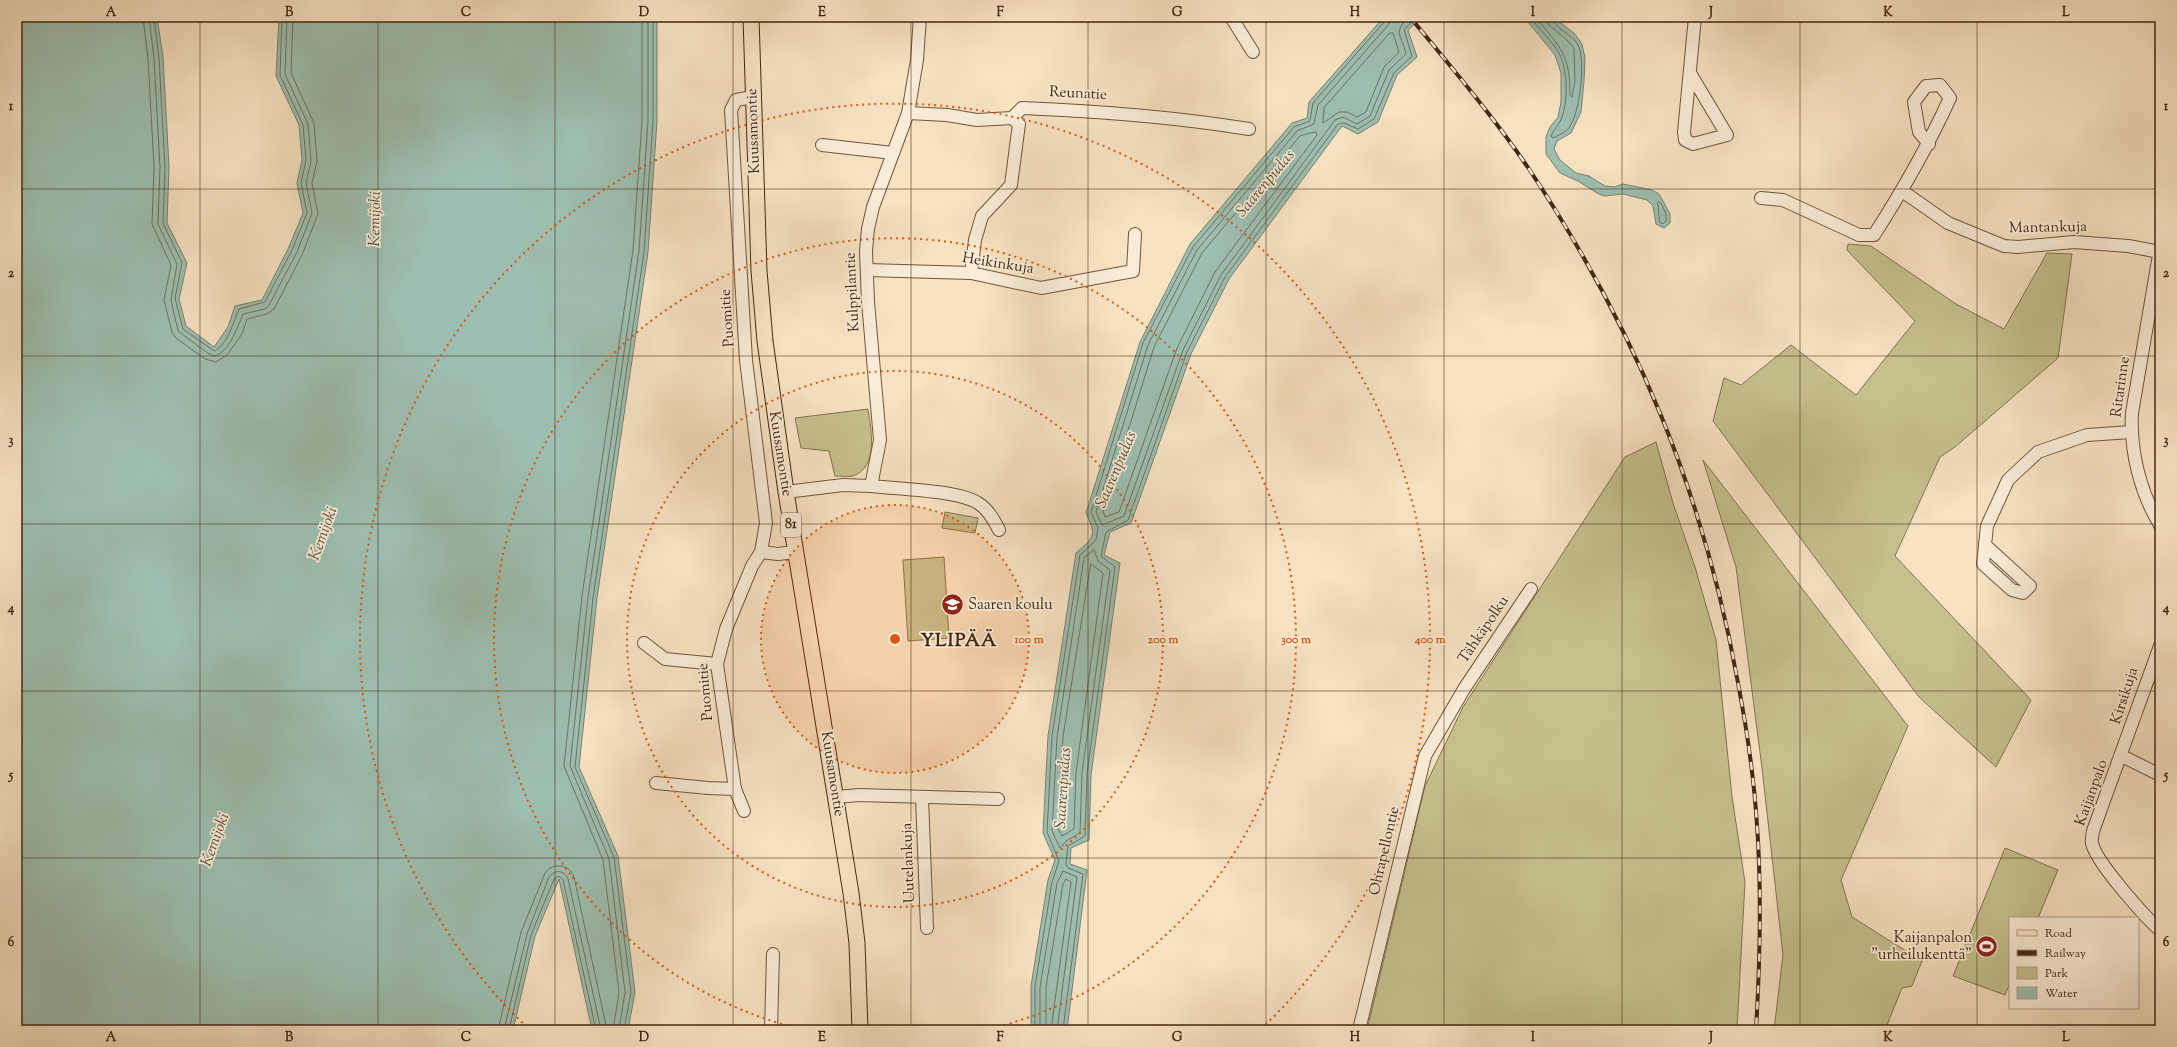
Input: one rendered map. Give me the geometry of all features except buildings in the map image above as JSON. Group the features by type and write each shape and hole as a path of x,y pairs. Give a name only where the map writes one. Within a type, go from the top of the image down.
{"main road":[{"name":"Kuusamontie","path":"751,17 761,294 773,402 786,492 836,797 855,924 860,1030"}],"street":[{"name":"Kulppilantie","path":"871,486 880,440 867,270 868,229 873,207 908,112 917,60 920,17"},
{"path":"1690,73 1727,135 1693,144 1685,140 1684,132 1690,73 1696,17"},
{"path":"1237,19 1252,52"},
{"name":"Puomitie","path":"744,811 735,788 717,664 726,629 752,566 761,552 766,523 766,509 746,360 731,110 736,100 753,97"},
{"name":"Reunatie","path":"908,112 947,115 977,120 1012,118 1022,108 1100,111 1201,121 1249,129"},
{"path":"971,274 975,240 982,216 1011,185 1019,124 1012,118"},
{"path":"1761,198 1783,200 1859,235 1874,234 1902,191 1929,144"},
{"path":"822,145 893,153"},
{"name":"Mantankuja","path":"1902,191 1948,223 2004,246 2018,247 2074,242 2128,246 2160,251"},
{"name":"Heikinkuja","path":"867,270 971,274 1041,288 1133,270 1135,234"},
{"name":"Ritarinne","path":"2160,251 2132,413 2131,432 2135,462 2153,513 2160,526"},
{"path":"1985,545 2030,586 2023,592 2012,590 1983,564 1987,526 2008,480 2038,452 2087,435 2131,432"},
{"path":"786,492 843,485 871,486 947,494 978,503 993,517 999,530"},
{"path":"761,552 778,554 795,552"},
{"name":"Tähkäpolku","path":"1464,689 1531,589"},
{"path":"644,643 665,659 717,664"},
{"name":"Kirsikuja","path":"2122,756 2153,660 2160,646"},
{"name":"Ohrapellontie","path":"1359,1030 1425,756 1464,689"},
{"name":"Kaijanpalo","path":"2160,774 2122,756 2093,831 2092,843 2101,860 2146,916 2160,930"},
{"path":"656,783 708,788 735,788"},
{"path":"836,797 859,795 998,799"},
{"name":"Uutelankuja","path":"922,797 927,928"},
{"path":"772,1030 773,954"}],"green space":[{"path":"1848,244 1871,246 1956,304 2004,329 2047,253 2072,254 2058,358 1955,447 1940,457 1895,556 2031,700 1996,767 1919,697 1713,421 1724,378 1741,385 1791,345 1856,395 1915,321 1847,250"},
{"path":"868,409 871,427 870,456 867,465 853,476 835,476 829,451 801,448 795,418"},
{"path":"1656,442 1673,503 1695,567 1716,640 1732,797 1745,882 1737,1030 1367,1030 1425,786 1463,707 1625,457"},
{"path":"1703,460 1908,726 1841,880 1852,917 1922,961 1912,986 1902,988 1885,1030 1774,1030 1783,955 1762,768 1736,567"},
{"path":"945,512 978,518 975,533 942,528"},
{"path":"944,557 949,638 908,641 903,560"},
{"name":"Kaijanpalon \"urheilukenttä\"","path":"2005,848 2058,870 2038,917 2009,917 2009,985 2005,995 1953,976"}],"water":[{"name":"Kemijoki","path":"17,17 157,17 163,57 169,167 167,223 187,263 179,299 186,326 214,347 228,327 235,306 262,300 288,249 303,213 297,183 302,160 299,125 276,76 279,17 657,17 657,121 648,252 597,598 579,767 618,856 635,992 628,1030 592,1030 559,879 535,936 513,1030 17,1030"},
{"name":"Saarenpudas","path":"1384,17 1422,17 1408,30 1417,57 1397,75 1378,122 1358,134 1342,126 1229,279 1191,354 1131,523 1110,532 1104,555 1120,563 1091,775 1089,840 1071,848 1070,864 1087,870 1067,1030 1031,1030 1031,986 1048,880 1055,860 1043,833 1048,736 1076,553 1092,536 1092,527 1086,513 1140,342 1190,244 1292,123 1307,118 1309,102"},
{"path":"1524,17 1553,17 1574,33 1582,44 1585,58 1581,112 1571,133 1557,141 1554,149 1560,160 1576,173 1589,176 1605,186 1614,187 1623,184 1652,190 1659,194 1670,214 1670,223 1664,228 1656,224 1653,206 1647,200 1623,194 1604,196 1597,193 1578,181 1560,173 1546,154 1546,137 1550,127 1558,117 1561,102 1561,73 1555,55"}],"railway":[{"path":"1410,17 1501,130 1529,169 1567,230 1602,291 1633,352 1661,415 1685,479 1706,545 1724,613 1741,701 1752,772 1759,851 1760,902 1756,1030"}],"place":[{"name":"Saaren koulu","path":"952,605"},
{"name":"Kaijanpalon \"urheilukenttä\"","path":"1987,947"}],"district":[{"name":"YLIPÄÄ","path":"959,641"}]}
